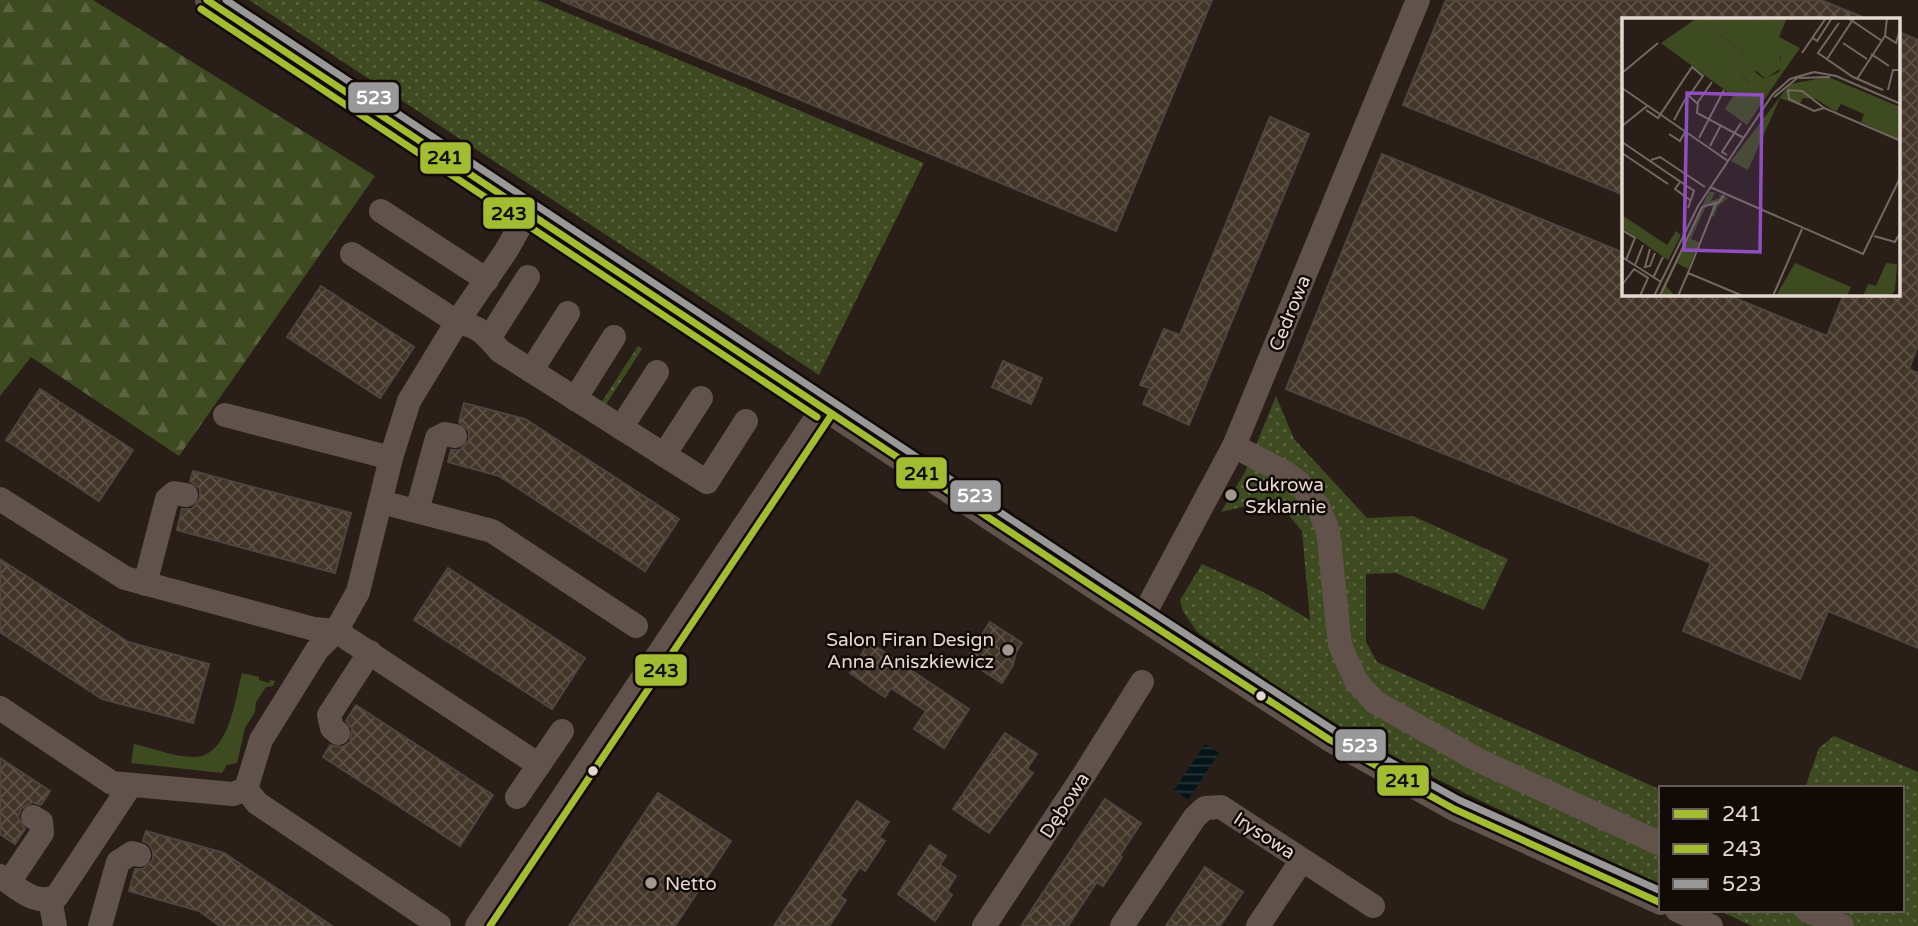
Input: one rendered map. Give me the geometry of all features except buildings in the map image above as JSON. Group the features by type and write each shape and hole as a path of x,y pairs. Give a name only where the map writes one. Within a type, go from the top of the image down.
{"street":[{"path":"207,0 1329,740 1454,809 1659,902"},
{"name":"Cedrowa","path":"1142,618 1234,446 1418,0"},
{"path":"381,211 487,280"},
{"path":"246,789 259,744 317,650 336,631 358,592 391,458 409,401 528,212"},
{"path":"352,254 457,322 471,325 490,337 500,351 707,482 746,421"},
{"path":"490,337 528,277"},
{"path":"531,371 568,313"},
{"path":"575,399 614,337"},
{"path":"621,428 657,372"},
{"path":"664,455 701,398"},
{"path":"477,926 822,408"},
{"path":"225,415 391,458"},
{"path":"417,511 437,438 445,433 455,436"},
{"path":"1234,446 1286,473 1298,482 1318,506 1329,539 1340,645 1356,681 1375,702 1478,760 1659,843"},
{"path":"145,584 167,499 174,493 186,495"},
{"path":"0,499 117,574 145,584 314,629 336,631 539,765"},
{"path":"381,502 492,531 636,626"},
{"path":"338,733 332,728 329,715 370,652"},
{"name":"Dębowa","path":"984,926 1142,682"},
{"path":"0,708 107,781 130,786 233,794 246,789"},
{"path":"517,797 562,731"},
{"path":"33,817 41,822 42,833 4,879 36,900 50,899 57,896 130,786"},
{"path":"246,789 257,803 439,925"},
{"name":"Irysowa","path":"1122,926 1195,817 1205,808 1221,807 1373,906"},
{"path":"100,926 118,862 132,853 139,855"},
{"path":"1258,926 1303,860"},
{"path":"50,899 55,926"},
{"path":"1680,912 1711,926"},
{"path":"1811,912 1842,926"}],"green space":[{"path":"0,0 93,0 375,176 179,456 31,357 0,396"},
{"path":"249,0 537,0 924,163 819,375"},
{"path":"638,346 642,349 605,406 601,403"},
{"path":"1276,396 1294,439 1367,518 1413,516 1508,559 1484,610 1396,573 1366,574 1366,642 1377,662 1659,789 1659,883 1498,809 1379,748 1304,704 1197,632 1183,611 1180,600 1202,564 1263,592 1310,620 1302,531 1275,499 1221,512 1245,472"},
{"path":"242,673 259,677 259,680 269,683 270,680 275,681 273,686 266,687 256,702 255,712 245,728 237,763 227,765 222,773 131,763 134,744 186,757 205,755 215,748 228,725"},
{"path":"1834,736 1918,772 1918,926 1752,926 1722,912 1904,912 1904,786 1806,786 1819,748"}],"shaded area":[{"path":"1205,744 1219,753 1188,800 1174,790"}],"transit line":[{"name":"241","path":"207,0 1098,590 1330,740 1454,809 1659,902"},
{"name":"523","path":"226,0 1335,731 1459,800 1659,890"},
{"name":"243","path":"201,9 817,417"},
{"name":"243","path":"490,926 832,414"}],"place":[{"name":"Cukrowa Szklarnie","path":"1231,495"},
{"name":"Salon Firan Design Anna Aniszkiewicz","path":"1008,650"},
{"name":"Netto","path":"651,883"}]}
